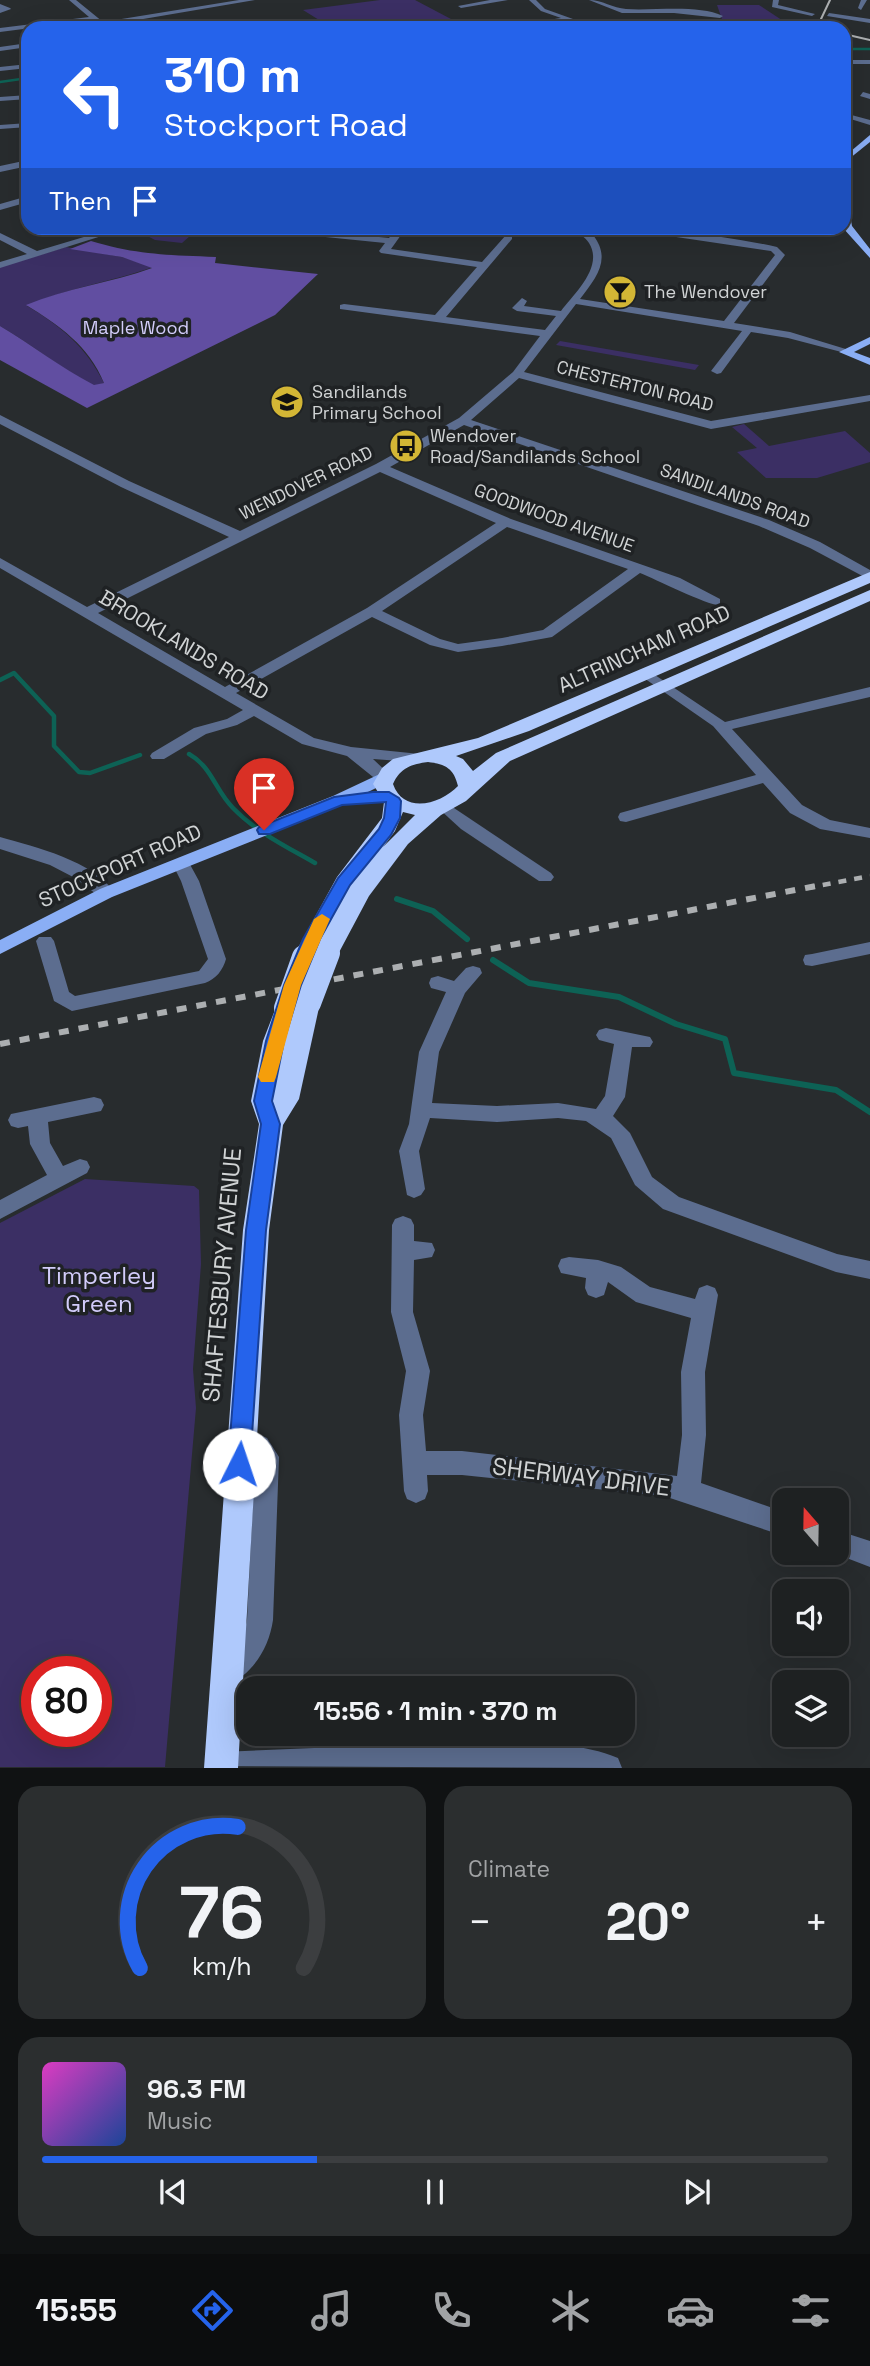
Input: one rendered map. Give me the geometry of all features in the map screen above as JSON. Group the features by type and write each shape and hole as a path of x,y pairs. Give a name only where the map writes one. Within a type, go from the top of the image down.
{"highway":[{"name":"ALTRINCHAM ROAD","path":"423,757 485,742 870,576"},
{"name":"ALTRINCHAM ROAD","path":"468,786 480,773 503,757 870,595"},
{"path":"423,757 457,765 467,775 468,786 463,796 440,808 417,809 389,791 393,766 423,757"},
{"name":"SHAFTESBURY AVENUE","path":"297,1005 304,957 344,882 385,831 392,818 389,791"},
{"name":"SHAFTESBURY AVENUE","path":"221,1767 256,1230 271,1124 263,1101 275,1041 373,873 413,826 440,808"}],"main road":[{"path":"851,156 870,138"},
{"path":"851,231 867,249"},
{"path":"845,352 870,340"},
{"path":"845,352 870,362"},
{"name":"STOCKPORT ROAD","path":"0,948 106,893 339,800 389,791"}],"street":[{"path":"73,1 85,0"},
{"path":"133,21 228,1 251,0"},
{"path":"480,11 465,5 505,0"},
{"path":"532,0 541,9 571,20 562,21"},
{"path":"592,0 627,16 665,11 720,16"},
{"path":"776,0 774,6 781,10 812,14"},
{"path":"73,1 98,21"},
{"path":"694,21 694,18 700,15"},
{"path":"829,15 870,21"},
{"path":"70,21 94,18"},
{"path":"0,30 21,27"},
{"path":"0,49 21,46"},
{"path":"851,62 870,62"},
{"path":"0,69 21,67"},
{"path":"0,99 21,98"},
{"path":"851,117 870,123"},
{"path":"0,127 21,126"},
{"path":"0,169 21,164"},
{"path":"0,207 21,201"},
{"path":"0,265 97,235"},
{"path":"348,235 391,241"},
{"path":"396,235 384,251 484,265"},
{"name":"WENDOVER ROAD","path":"88,612 380,467 463,421 517,374 592,277 600,259 595,245 586,235"},
{"path":"682,235 774,249 780,254 728,324"},
{"path":"0,236 36,254"},
{"path":"438,319 509,237"},
{"path":"522,301 517,308 564,314"},
{"path":"574,301 790,334 845,352"},
{"path":"344,307 547,334"},
{"path":"717,371 749,328"},
{"name":"CHESTERTON ROAD","path":"517,374 711,425 870,398"},
{"path":"0,419 125,484 239,536"},
{"name":"SANDILANDS ROAD","path":"463,421 764,523 816,545 870,576"},
{"name":"GOODWOOD AVENUE","path":"380,467 506,522 674,581 715,602"},
{"path":"223,694 372,611 506,522"},
{"name":"BROOKLANDS ROAD","path":"0,562 253,712 308,741 351,752 423,757"},
{"path":"372,611 435,642 458,648 513,641 547,634 638,568"},
{"path":"646,674 722,727 788,802 808,818 835,827 870,833"},
{"path":"722,727 870,692"},
{"path":"158,756 200,731 232,722 253,712"},
{"name":"BROOKLANDS ROAD","path":"351,752 369,762 389,791"},
{"path":"626,817 766,778"},
{"path":"440,808 545,877"},
{"path":"0,843 60,861 86,876 106,893"},
{"path":"45,941 61,996 72,1004 205,976 215,966 217,959 190,881 181,863"},
{"path":"812,960 843,959 870,948"},
{"path":"414,1189 409,1151 422,1110 431,1043 449,1011 448,986 473,973"},
{"path":"601,1118 615,1097 624,1039"},
{"path":"59,1178 28,1119 94,1105"},
{"path":"422,1110 496,1114 572,1112 601,1118 621,1136 642,1180 671,1203 836,1263 870,1270"},
{"path":"0,1210 80,1167"},
{"path":"403,1225 414,1251 403,1321 415,1351 418,1371 411,1415 416,1491"},
{"path":"569,1266 597,1278 613,1274 652,1298 705,1303 693,1373 694,1435 688,1490"},
{"name":"SHERWAY DRIVE","path":"414,1463 462,1463 607,1477 688,1490 772,1520"},
{"path":"849,1547 870,1554"},
{"path":"221,1767 434,1762 482,1755 531,1762 562,1759 608,1768"}],"green space":[{"path":"380,0 415,0 455,21 321,21 303,10"},
{"path":"717,5 759,5 783,21 723,21"},
{"path":"145,235 191,235 182,243 155,240"},
{"name":"Maple Wood","path":"91,241 138,252 216,257 215,263 318,274 275,315 87,408 0,360 0,326 94,385 104,383 90,358 72,338 26,305 152,268 122,257 70,249"},
{"path":"66,247 122,257 153,267 57,294 27,306 51,321 81,348 104,383 94,386 0,326 0,267"},
{"path":"560,341 699,365 695,370 556,345"},
{"path":"744,424 769,446 845,431 870,453 870,462 817,478 766,478 737,452 757,448 732,427"},
{"name":"Timperley Green","path":"85,1179 194,1186 199,1190 201,1264 193,1369 196,1408 165,1767 0,1767 0,1223"}],"waterway":[{"path":"851,49 870,49"},
{"path":"0,82 21,79"},
{"path":"0,680 14,673 54,716 54,746 79,772 90,773 140,755"},
{"path":"189,754 203,765 227,801 242,817 315,863"},
{"path":"397,899 433,911 467,939"},
{"path":"493,960 529,983 619,997 676,1024 725,1039 734,1073 836,1090 870,1112"}],"tram line":[{"path":"823,21 821,19 830,0"},
{"path":"851,36 870,40"}],"railway":[{"path":"807,888 870,876"},
{"path":"0,1044 816,886"}],"slow traffic":[{"path":"267,1077 292,985 322,919"}],"place":[{"name":"The Wendover","path":"620,292"},
{"name":"Sandilands Primary School","path":"287,402"},
{"name":"Wendover Road/Sandilands School","path":"406,446"}],"route":[{"path":"239,1464 256,1230 271,1124 263,1101 275,1041 292,985 312,939 344,882 385,831 392,818 394,801 389,797 373,796 339,800 264,830"}]}
